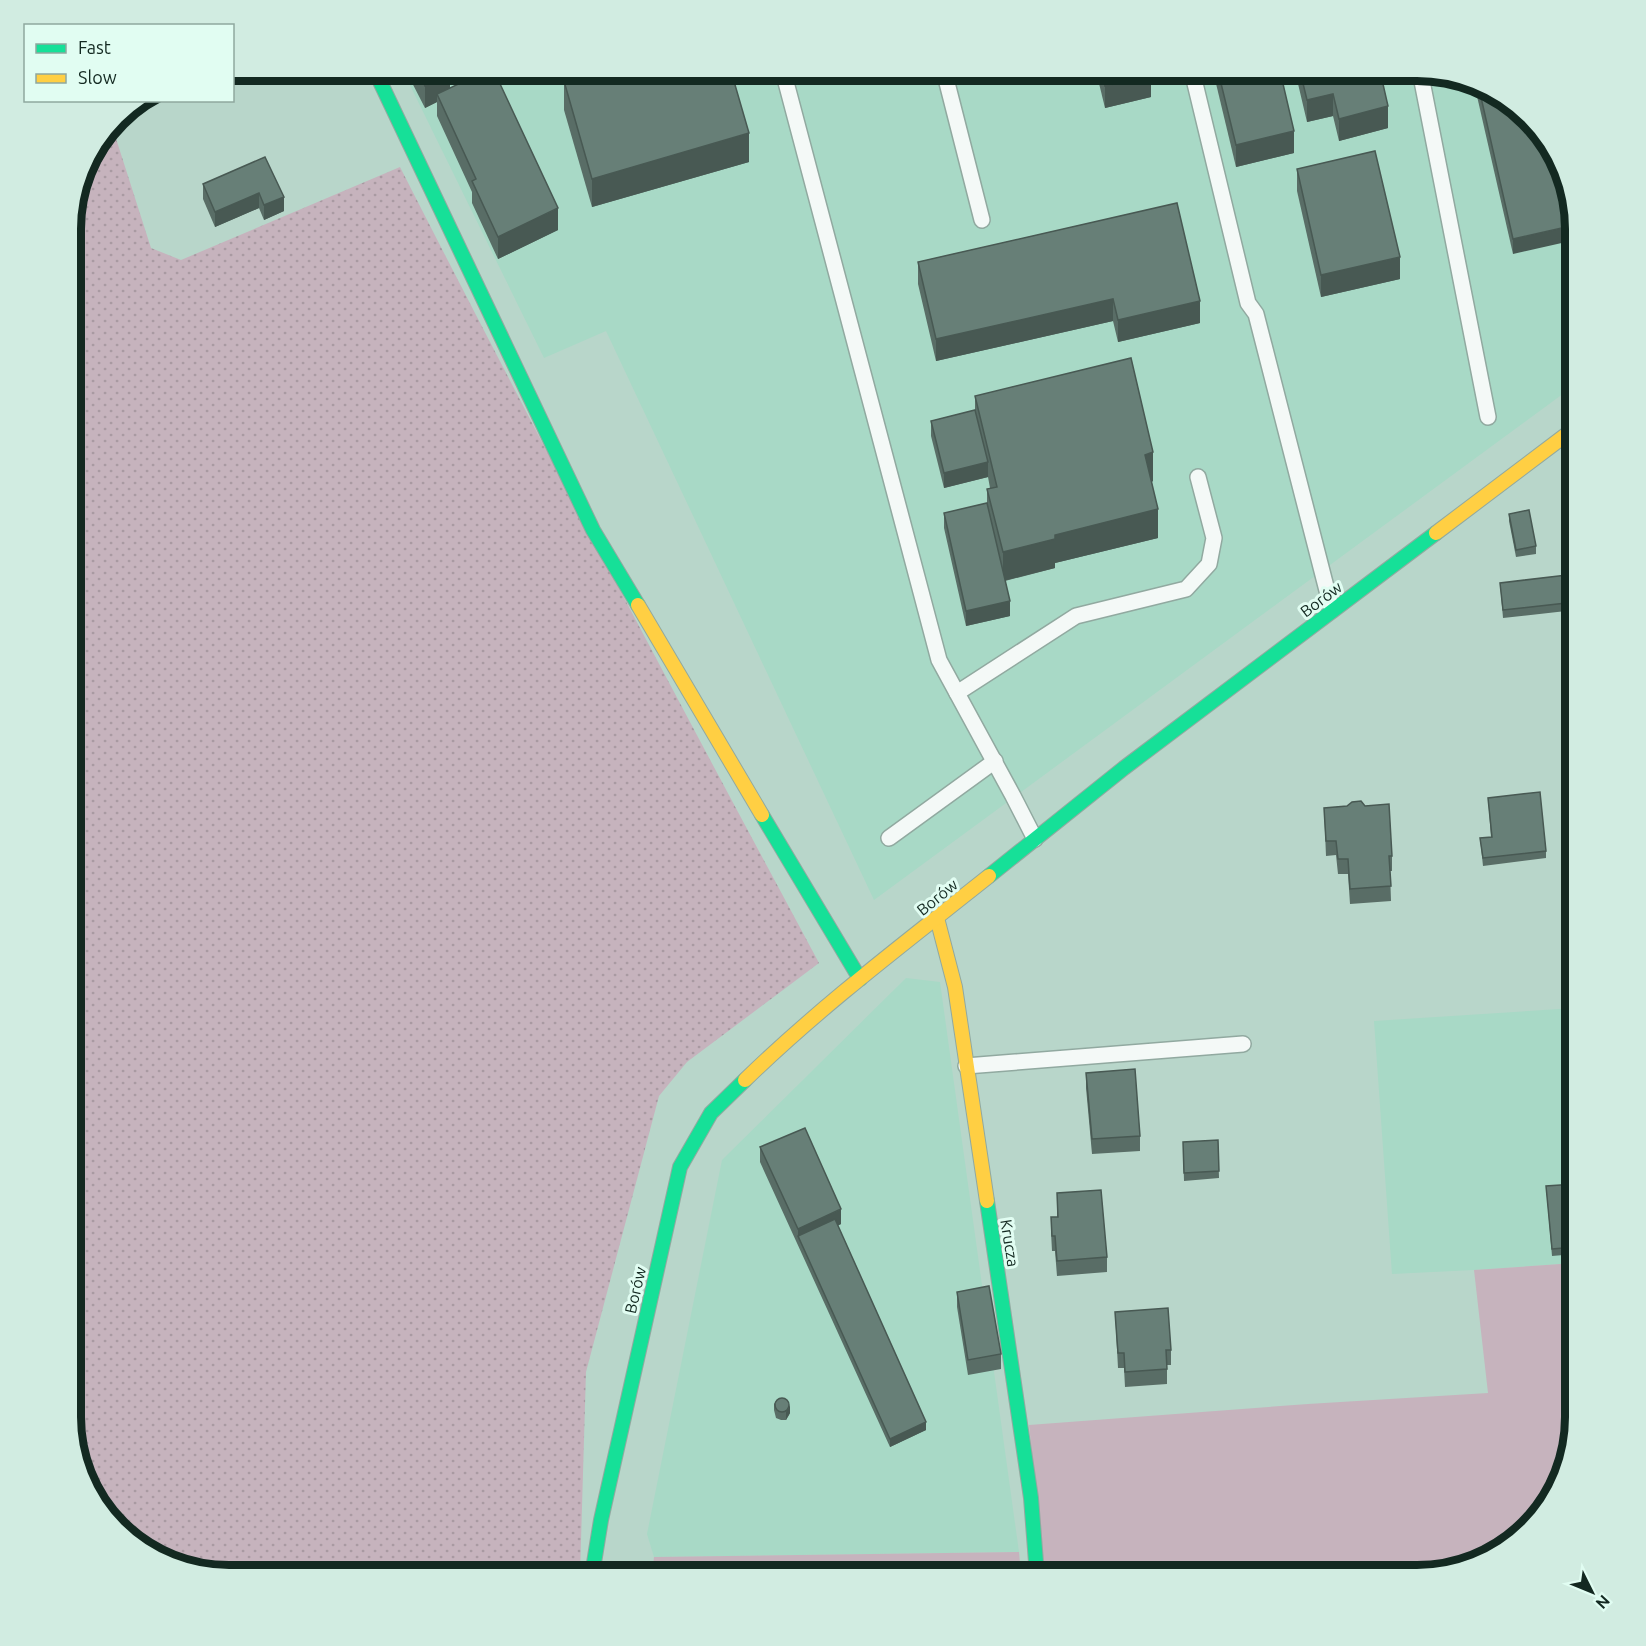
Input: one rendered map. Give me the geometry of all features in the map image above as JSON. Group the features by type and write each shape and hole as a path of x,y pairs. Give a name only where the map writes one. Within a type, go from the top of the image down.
{"street":[{"path":"380,81 593,530 860,979"},
{"name":"Borów","path":"594,1565 601,1520 680,1167 711,1113 777,1050 860,979 1124,768 1565,435"},
{"name":"Krucza","path":"937,918 955,987 1031,1498 1036,1565"}],"lane":[{"path":"786,81 939,660 1035,839"},
{"path":"947,81 982,220"},
{"path":"1194,81 1248,303 1256,314 1332,610"},
{"path":"1422,81 1488,417"},
{"path":"957,693 1076,616 1186,589 1209,564 1214,538 1198,477"},
{"path":"889,838 995,761"},
{"path":"966,1066 1243,1044"}],"shaded area":[{"path":"408,81 1426,81 1473,92 1491,101 1514,118 1540,147 1550,164 1564,210 1565,392 874,900 606,331 544,358"},
{"path":"115,135 151,248 181,260 400,167 607,566 819,963 687,1062 659,1096 586,1372 580,1565 210,1564 164,1550 139,1534 106,1499 92,1473 81,1426 81,220 92,173"},
{"path":"906,978 940,982 1019,1552 654,1557 647,1534 722,1160"},
{"path":"1565,1009 1565,1264 1392,1274 1374,1021"},
{"path":"1565,1264 1565,1417 1560,1455 1550,1482 1540,1499 1514,1528 1499,1540 1464,1557 1436,1564 1044,1565 1029,1425 1488,1393 1474,1270"},
{"path":"1019,1552 1020,1565 653,1565 654,1557"}],"building":[{"path":"422,81 435,81 425,86"},
{"path":"465,81 499,81 558,208 498,237 472,181 476,179 437,94"},
{"path":"564,81 734,81 749,133 592,179"},
{"path":"1104,81 1126,81 1105,86"},
{"path":"1220,81 1282,81 1294,131 1236,145"},
{"path":"1302,81 1382,81 1388,106 1339,119 1333,94 1307,100"},
{"path":"1481,95 1507,112 1528,132 1550,164 1560,191 1565,227 1513,239"},
{"path":"1375,151 1400,257 1321,275 1297,169"},
{"path":"265,157 284,197 264,205 259,193 215,212 203,184"},
{"path":"1177,203 1200,301 1118,320 1113,299 936,339 918,262"},
{"path":"1131,358 1153,452 1145,455 1158,509 1055,535 1055,539 1003,552 987,489 997,487 975,396"},
{"path":"975,410 988,462 944,473 931,421"},
{"path":"987,503 1010,601 966,611 944,513"},
{"path":"1529,510 1536,546 1516,550 1509,514"},
{"path":"1565,575 1565,603 1503,610 1500,583"},
{"path":"1540,792 1546,851 1483,858 1480,838 1492,837 1488,798"},
{"path":"1361,801 1365,806 1389,804 1391,886 1350,889 1348,859 1338,859 1336,841 1326,841 1324,808 1347,806 1352,802"},
{"path":"1135,1069 1140,1136 1092,1139 1086,1073"},
{"path":"805,1128 841,1209 798,1229 760,1147"},
{"path":"1218,1140 1219,1171 1184,1173 1183,1142"},
{"path":"1565,1185 1565,1248 1552,1249 1546,1186"},
{"path":"1101,1190 1107,1257 1057,1261 1051,1217 1058,1217 1057,1193"},
{"path":"835,1219 926,1422 890,1439 798,1236"},
{"path":"989,1286 1001,1354 968,1360 957,1292"},
{"path":"1168,1308 1171,1350 1166,1350 1167,1369 1125,1372 1124,1353 1118,1353 1115,1312"},
{"path":"779,1398 785,1398 789,1405 785,1412 779,1412 775,1408 775,1402"}],"traffic: fast":[{"path":"380,81 593,530 638,605"},
{"path":"989,876 1124,768 1436,533"},
{"path":"762,815 860,979"},
{"path":"594,1565 601,1520 680,1167 711,1113 745,1080"},
{"path":"987,1201 1031,1498 1036,1565"}],"traffic: slow":[{"path":"1436,533 1565,436"},
{"path":"638,605 762,815"},
{"path":"745,1080 834,1000 989,876"},
{"path":"937,918 955,987 987,1201"}]}
